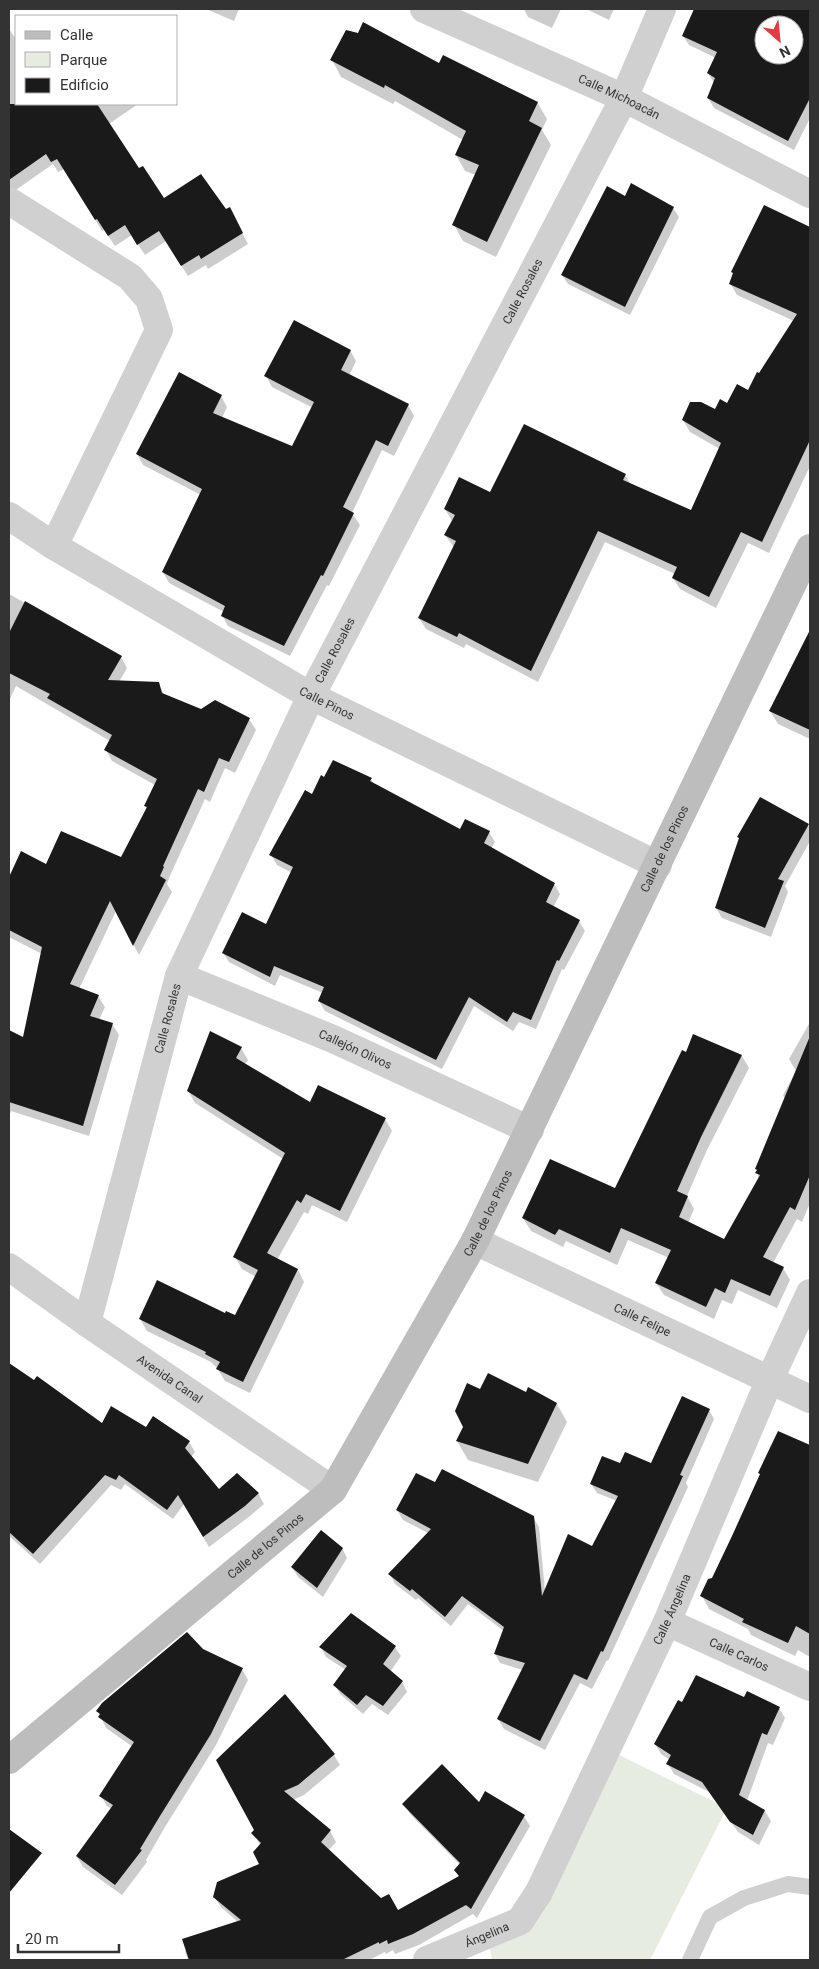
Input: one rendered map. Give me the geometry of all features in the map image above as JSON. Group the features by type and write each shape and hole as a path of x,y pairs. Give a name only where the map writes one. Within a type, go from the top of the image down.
{"street":[{"name":"Calle Michoacán","path":"424,9 624,98 810,194"},
{"name":"Calle Rosales","path":"87,1323 179,976 311,696 624,98 662,9"},
{"path":"9,201 130,278 149,298 159,330 54,546"},
{"name":"Calle Pinos","path":"9,516 54,546 311,696 658,865"},
{"name":"Calle de los Pinos","path":"9,1760 333,1490 476,1241 810,548"},
{"name":"Callejón Olivos","path":"179,976 332,1039 530,1130"},
{"name":"Calle Felipe","path":"476,1241 810,1399"},
{"name":"Avenida Canal","path":"9,1268 333,1490"},
{"name":"Calle Ángelina","path":"520,1921 539,1892 667,1622 770,1379 810,1293"},
{"name":"Calle Carlos","path":"667,1622 810,1687"},
{"name":"Ángelina","path":"427,1960 520,1921"}],"lane":[{"path":"690,1960 710,1918 744,1898 788,1884 810,1887"}],"green space":[{"path":"605,1748 727,1808 650,1960 492,1960 488,1938 514,1922"}],"building":[{"path":"694,9 810,9 810,98 788,141 707,98 715,78 707,73 717,52 682,36"},
{"path":"363,22 439,63 443,55 538,102 529,121 542,128 487,242 452,225 479,165 455,155 466,131 385,85 384,88 330,60 346,30 358,33"},
{"path":"9,104 98,105 139,168 143,166 164,198 201,174 226,209 230,207 243,233 201,259 199,255 181,266 159,231 137,245 125,225 108,236 97,219 95,220 57,159 51,162 46,154 9,180"},
{"path":"631,183 674,207 625,307 561,275 607,186 625,196"},
{"path":"764,205 810,227 810,440 762,542 741,532 709,597 672,578 677,567 598,531 531,671 459,633 457,637 418,618 456,541 444,535 455,515 444,509 459,477 490,492 524,424 626,474 623,480 691,510 721,443 682,420 690,402 701,402 715,409 720,399 727,403 737,384 748,390 757,372 759,373 797,314 729,284 733,273 731,272"},
{"path":"294,320 351,350 341,370 409,404 388,446 376,440 343,507 354,513 323,576 321,575 284,646 221,616 225,606 162,572 202,489 136,454 179,372 222,395 213,413 292,446 314,402 264,376"},
{"path":"25,601 122,656 108,680 159,682 162,693 201,709 215,700 250,718 229,762 219,758 204,792 198,789 163,866 160,876 166,880 133,946 110,901 70,984 99,995 90,1016 113,1023 83,1126 9,1102 9,1030 23,1037 42,947 9,930 9,877 21,851 46,864 61,831 121,857 147,807 144,806 157,779 104,750 112,735 47,698 50,694 9,673 9,633"},
{"path":"810,630 810,730 769,711"},
{"path":"333,760 372,778 370,781 460,829 465,819 490,831 484,843 555,883 546,902 580,920 559,961 557,960 531,1020 513,1012 507,1022 469,997 436,1060 318,1001 324,987 274,966 270,977 222,953 242,912 266,924 293,867 269,855 305,790 312,794 321,775 324,777"},
{"path":"760,797 809,824 778,879 784,881 765,928 715,908 739,838 737,837"},
{"path":"210,1031 242,1047 236,1058 310,1102 318,1085 386,1118 340,1211 306,1194 301,1203 297,1200 267,1253 298,1269 243,1382 216,1369 220,1362 205,1354 206,1352 139,1319 157,1280 225,1313 226,1311 235,1315 258,1270 233,1257 285,1153 187,1091"},
{"path":"693,1034 742,1055 701,1137 677,1191 688,1196 679,1217 724,1239 760,1175 755,1173 757,1170 755,1169 810,1036 810,1175 795,1210 790,1207 763,1257 784,1267 770,1296 731,1279 725,1293 715,1288 706,1307 655,1283 671,1250 621,1228 610,1253 559,1229 555,1235 522,1218 550,1159 615,1188 682,1050 686,1052"},
{"path":"9,1363 34,1380 37,1376 102,1423 111,1406 146,1427 153,1416 190,1441 185,1448 219,1489 237,1473 259,1493 245,1506 203,1537 178,1495 167,1510 119,1475 116,1480 105,1475 33,1554 9,1532"},
{"path":"488,1373 526,1392 528,1387 557,1403 528,1464 456,1441 463,1427 455,1411 467,1383 480,1389"},
{"path":"682,1396 710,1409 680,1475 683,1476 603,1652 601,1651 587,1680 574,1674 540,1741 497,1719 525,1663 494,1654 504,1627 462,1596 445,1617 412,1589 410,1591 388,1574 431,1529 396,1510 416,1473 435,1482 442,1469 534,1516 542,1596 568,1534 592,1546 618,1496 590,1484 602,1456 620,1463 625,1452 651,1463"},
{"path":"778,1431 810,1445 810,1634 796,1626 788,1643 742,1622 744,1619 700,1596 708,1579 712,1578 732,1536"},
{"path":"321,1530 343,1548 317,1588 291,1567"},
{"path":"351,1613 396,1646 383,1664 403,1681 383,1706 366,1695 357,1705 333,1685 347,1666 319,1647"},
{"path":"187,1632 203,1649 243,1668 211,1734 140,1849 142,1850 115,1885 76,1856 113,1805 99,1796 134,1742 98,1717 100,1714 96,1711 102,1703"},
{"path":"696,1675 744,1697 747,1691 780,1707 767,1735 762,1733 739,1795 765,1810 753,1835 730,1822 702,1782 666,1764 671,1755 654,1744 678,1700 682,1702"},
{"path":"285,1694 335,1754 298,1785 284,1791 331,1830 321,1842 381,1898 389,1894 398,1910 459,1876 454,1870 460,1863 402,1804 442,1764 479,1802 485,1791 525,1815 471,1909 466,1905 413,1934 388,1944 387,1940 379,1944 379,1942 342,1960 189,1960 182,1939 241,1920 213,1897 217,1882 259,1864 253,1852 261,1843 251,1833 254,1830 216,1760"},
{"path":"9,1829 42,1853 9,1893"}]}
